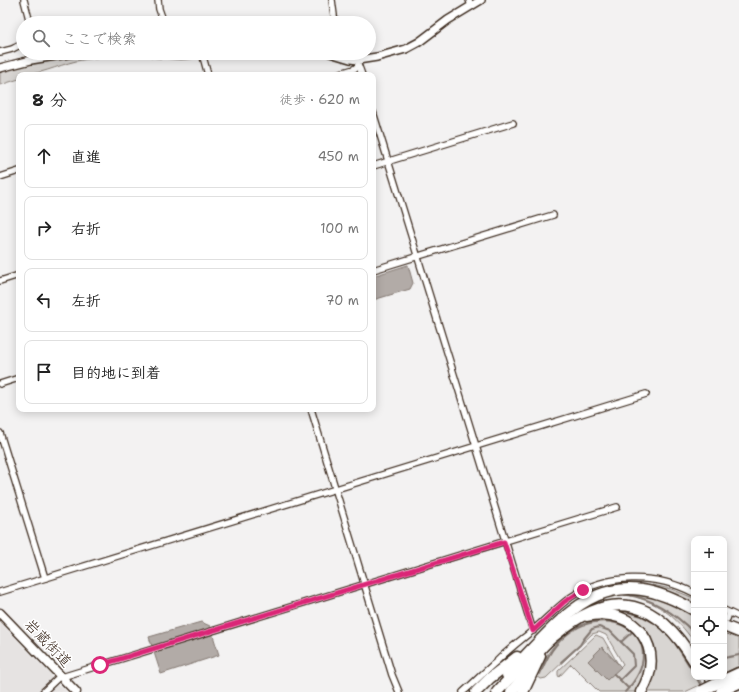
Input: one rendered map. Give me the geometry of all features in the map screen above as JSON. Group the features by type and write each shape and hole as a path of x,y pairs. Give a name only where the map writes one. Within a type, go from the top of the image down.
{"highway":[{"path":"497,692 516,673 527,666 567,613 596,595 608,591 626,589 644,590 661,594 691,609"},
{"path":"567,613 587,604 601,600 624,600 640,603 655,609 670,620 679,629 691,646"},
{"path":"490,692 559,632 592,610 608,605 625,606 644,610 661,620 672,630 691,656"},
{"path":"579,618 600,614 616,616 630,622 641,632 648,645 651,660 649,675 641,692"},
{"path":"727,624 739,632"},
{"path":"476,692 490,678 527,649 542,646"},
{"path":"523,692 542,646"},
{"path":"483,692 527,649"},
{"path":"504,692 521,674 533,668"},
{"path":"511,692 533,668"},
{"path":"517,692 533,668"},
{"path":"721,692 732,683 739,673"},
{"path":"703,680 704,692 732,683"},
{"path":"711,680 717,692"}],"main road":[{"name":"岩蔵街道","path":"0,613 76,692"}],"street":[{"path":"24,0 29,16"},
{"path":"158,0 161,16"},
{"path":"332,0 334,16"},
{"path":"376,57 406,49 419,42 470,3 481,0"},
{"path":"0,52 16,48"},
{"path":"0,68 31,60"},
{"path":"205,60 207,72"},
{"path":"351,60 358,63 361,72"},
{"path":"344,72 354,69 358,63 368,60"},
{"path":"376,122 476,446 504,542 533,631"},
{"path":"376,165 513,123"},
{"path":"0,177 16,172"},
{"path":"376,269 553,215"},
{"path":"0,280 16,276"},
{"path":"0,384 16,379"},
{"path":"0,592 646,394"},
{"path":"312,412 392,675 400,692"},
{"path":"0,433 45,578"},
{"path":"43,692 60,676 66,676 617,507"},
{"path":"463,692 556,609 572,596 583,590 605,582 639,578 668,583 691,592"},
{"path":"727,612 739,617"}],"shaded area":[{"path":"82,60 41,72 16,72 16,80 0,85 0,70 36,61"},
{"path":"408,265 413,283 410,289 376,299 376,275"},
{"path":"652,586 671,589 691,597 691,602 670,592"},
{"path":"643,593 691,612 691,638 680,624 664,610 645,600 624,595"},
{"path":"607,610 635,612 644,615 658,624 679,646 690,661 691,680 700,680 702,684 685,692 644,692 649,639"},
{"path":"601,619 615,622 627,627 636,634 642,644 646,655 646,667 635,692 599,692 571,664 559,677 558,671 596,635 603,638 618,664 602,647 588,661 607,680 623,664 606,635 599,632 592,634 546,678 541,679 537,676 548,654 560,639 574,628"},
{"path":"0,622 51,675 51,680 67,692 0,692"},
{"path":"201,622 210,626 219,655 161,674 149,637"},
{"path":"727,631 739,635 739,666 727,672"},
{"path":"602,647 621,667 607,680 588,661"}],"waterway":[{"path":"626,594 636,596 663,608 691,630"},
{"path":"624,613 624,611 642,616 653,622"},
{"path":"624,614 635,620 643,628 654,647 655,668 647,691"},
{"path":"540,674 553,648 574,630 593,622 612,622 627,628 638,639 643,654 639,672 625,692"},
{"path":"561,662 580,645 592,629 599,627 610,631 633,654 634,666 620,680"},
{"path":"621,642 632,632"},
{"path":"673,640 691,668"},
{"path":"727,657 739,655"},
{"path":"614,674 628,688"},
{"path":"698,680 700,684"}],"route":[{"path":"100,665 504,542 533,631 564,602 583,590"}]}
